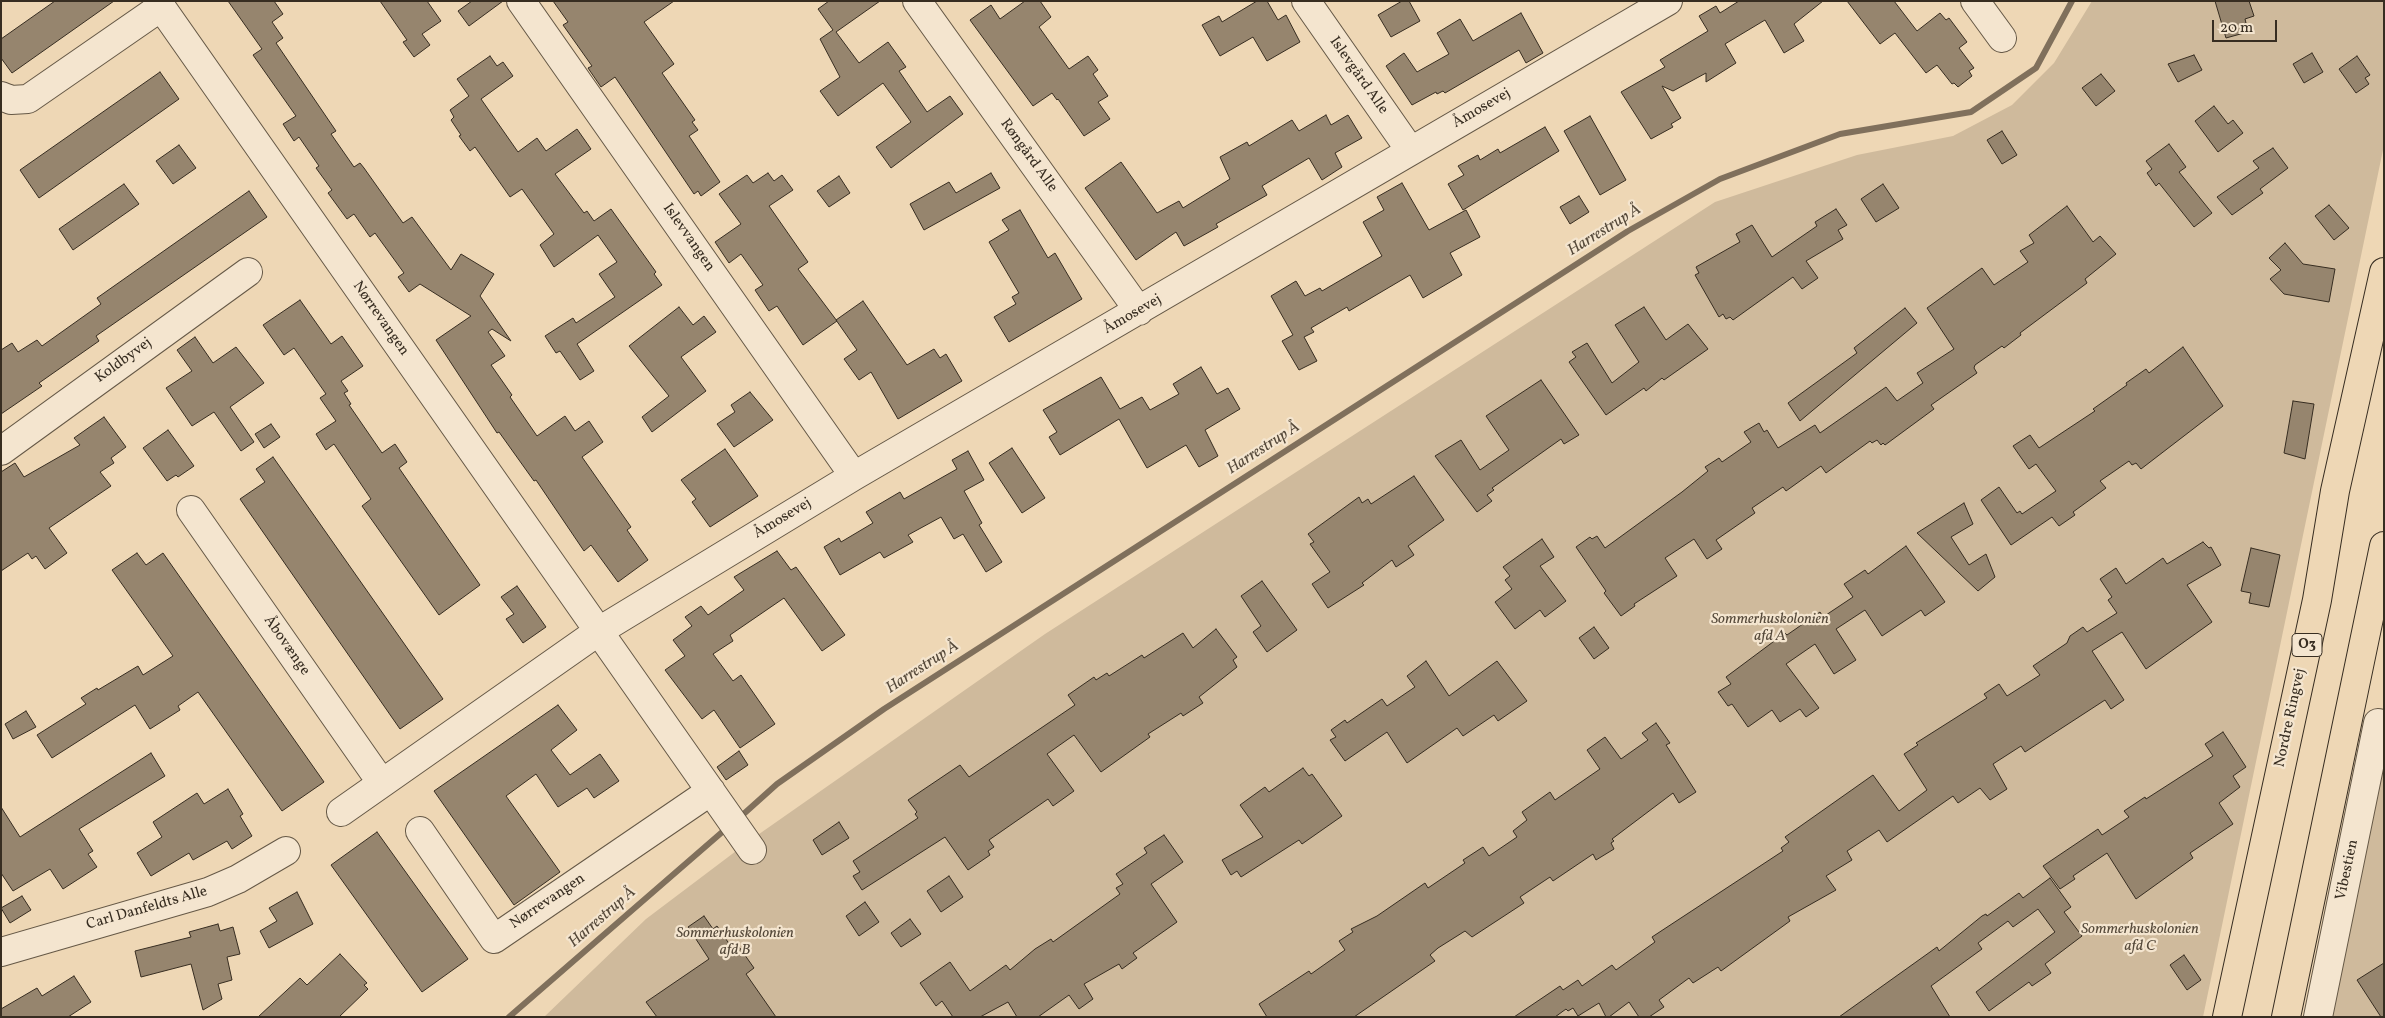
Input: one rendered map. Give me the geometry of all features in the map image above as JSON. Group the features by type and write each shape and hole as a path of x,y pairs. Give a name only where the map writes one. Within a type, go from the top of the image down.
{"main road":[{"name":"Nordre Ringvej","path":"2228,1017 2315,610 2336,492 2384,272"},
{"path":"2286,1017 2384,546"}],"street":[{"name":"Islevvangen","path":"522,1 854,476"},
{"name":"Røngård Alle","path":"917,1 1139,311"},
{"name":"Islevgård Alle","path":"1306,1 1410,150"},
{"name":"Åmosevej","path":"600,631 854,476 1668,1"},
{"path":"1975,1 2002,38"},
{"name":"Nørrevangen","path":"1,96 11,100 28,99 159,4 750,847"},
{"name":"Koldbyvej","path":"1,451 248,272"},
{"name":"Åbovænge","path":"191,510 381,782"},
{"path":"341,812 381,782 600,631"},
{"name":"Vibestien","path":"2318,1017 2378,723"},
{"name":"Nørrevangen","path":"420,831 494,939 716,799"},
{"name":"Carl Danfeldts Alle","path":"1,952 208,892 238,879 286,851"}],"green space":[{"name":"Sommerhuskolonien afd A","path":"2092,1 2384,1 2384,145 2203,1017 544,1017 646,919 752,839 1045,634 1715,202 1857,155 1953,136 2012,105 2054,63"},
{"path":"2384,718 2384,1017 2320,1017"}],"building":[{"path":"55,1 114,1 12,73 1,58 1,39"},
{"path":"228,1 274,1 283,14 272,22 283,38 276,43 336,131 331,134 354,167 360,163 403,223 412,217 451,270 461,254 494,274 480,296 511,341 492,329 488,332 505,356 491,365 512,395 510,397 537,436 565,416 575,431 589,421 603,442 582,457 631,527 627,530 648,560 618,582 591,545 584,551 536,480 534,481 499,432 497,433 436,340 471,316 420,284 409,292 398,277 404,273 375,233 370,237 354,214 347,219 328,193 332,190 316,168 319,166 299,137 294,141 283,124 296,116 253,55 262,49"},
{"path":"380,1 427,1 441,21 422,34 430,45 414,57 403,42 407,40"},
{"path":"472,1 503,1 469,26 458,11"},
{"path":"553,1 674,1 644,22 674,64 662,73 695,120 692,122 698,130 689,136 720,182 701,196 698,191 694,194 615,77 601,87 588,68 592,66 563,25 568,22"},
{"path":"829,1 880,1 836,32 859,63 888,42 906,67 899,71 927,112 950,96 963,114 891,168 876,147 911,122 883,83 838,116 820,91 840,77 820,39 833,30 818,9"},
{"path":"1025,1 1040,1 1051,17 1039,27 1069,69 1088,56 1098,70 1093,74 1108,96 1098,102 1110,119 1084,136 1052,93 1033,106 970,20 991,5 1000,19"},
{"path":"1257,1 1267,1 1278,20 1286,15 1300,42 1267,61 1253,37 1220,56 1202,25 1219,16 1222,22"},
{"path":"1402,1 1409,1 1420,21 1391,37 1378,15"},
{"path":"1739,1 1823,1 1794,24 1804,41 1784,53 1765,20 1725,44 1736,63 1706,82 1706,73 1673,91 1662,86 1681,118 1671,124 1673,127 1651,139 1621,92 1665,67 1660,60 1708,31 1699,16 1716,6 1720,13"},
{"path":"1847,1 1894,1 1917,31 1940,13 1946,20 1949,18 1967,42 1959,48 1974,68 1969,71 1972,76 1958,87 1954,83 1952,84 1937,65 1926,73 1895,33 1880,44"},
{"path":"2215,1 2249,1 2254,16 2245,19 2246,23 2241,25 2244,33 2226,38"},
{"path":"1521,13 1543,53 1526,63 1519,50 1445,93 1443,91 1437,94 1436,92 1412,105 1386,66 1404,53 1417,72 1449,54 1437,33 1460,19 1473,41"},
{"path":"2312,53 2323,72 2304,83 2293,64"},
{"path":"2194,55 2202,70 2178,82 2168,64"},
{"path":"490,56 497,66 503,62 513,76 481,99 518,152 537,138 546,151 577,129 591,149 555,174 584,213 587,211 594,221 611,209 656,272 654,274 662,285 577,344 594,371 580,380 560,351 556,353 545,336 573,318 576,323 615,297 599,274 617,262 598,235 554,267 540,245 554,234 522,189 510,197 475,147 470,151 459,136 461,135 451,120 454,117 450,110 469,96 457,79"},
{"path":"2357,56 2370,75 2365,78 2369,84 2356,93 2339,69"},
{"path":"160,72 179,99 39,198 20,170"},
{"path":"2101,74 2115,91 2096,106 2082,88"},
{"path":"2214,106 2228,124 2233,120 2243,133 2218,152 2195,121"},
{"path":"1326,115 1331,125 1348,115 1362,138 1335,153 1342,167 1322,180 1309,158 1262,186 1267,195 1216,224 1218,227 1184,246 1176,232 1136,260 1085,188 1121,162 1157,213 1179,201 1183,208 1230,179 1220,157 1247,142 1249,146 1292,120 1299,131"},
{"path":"1590,116 1626,180 1600,195 1564,131"},
{"path":"1545,127 1559,151 1463,210 1448,184 1464,175 1458,166 1478,155 1480,160 1498,149 1500,153"},
{"path":"2002,131 2017,155 2002,164 1987,140"},
{"path":"2169,144 2186,167 2179,172 2212,213 2194,227 2159,183 2156,186 2147,173 2152,169 2146,161"},
{"path":"179,145 196,168 173,184 156,161"},
{"path":"2273,148 2288,168 2260,189 2263,193 2232,215 2217,197 2259,168 2253,161"},
{"path":"768,173 774,181 782,175 793,190 769,206 808,262 798,269 837,321 803,345 777,306 769,311 755,290 763,285 741,254 729,263 715,242 741,224 719,194 747,175 753,183"},
{"path":"991,173 1000,188 924,230 910,204 949,182 956,193"},
{"path":"839,176 850,193 829,207 817,191"},
{"path":"1402,183 1429,230 1466,210 1480,237 1450,253 1462,275 1423,298 1410,275 1349,311 1347,307 1311,328 1314,332 1304,337 1317,361 1299,370 1282,341 1293,335 1271,296 1296,281 1305,296 1320,288 1322,291 1382,256 1363,222 1384,210 1377,197"},
{"path":"124,184 139,204 73,250 59,229"},
{"path":"1883,184 1899,208 1876,222 1861,199"},
{"path":"249,191 267,217 96,336 99,341 39,383 42,386 1,414 1,350 12,343 18,352 37,340 42,346 101,304 97,298"},
{"path":"1579,196 1589,212 1570,224 1560,207"},
{"path":"2329,205 2349,228 2334,240 2315,216"},
{"path":"2067,206 2093,242 2100,236 2116,254 2085,279 2087,283 2020,333 2021,335 2004,348 2002,346 1975,365 1974,368 1977,373 1931,405 1934,409 1885,445 1883,443 1881,445 1877,440 1872,443 1870,441 1826,473 1821,466 1786,491 1783,487 1752,508 1755,513 1716,540 1722,549 1707,559 1694,539 1665,558 1677,576 1634,604 1635,606 1621,616 1604,593 1606,591 1576,547 1590,537 1592,539 1597,536 1605,548 1708,471 1705,467 1719,458 1722,462 1751,442 1744,432 1759,423 1764,432 1767,430 1778,448 1815,425 1820,433 1886,387 1897,401 1923,383 1917,373 1954,349 1927,308 1982,268 1994,285 2028,262 2020,251 2034,243 2029,235"},
{"path":"1836,209 1847,225 1838,230 1843,239 1806,261 1818,278 1802,289 1793,277 1733,320 1730,317 1726,319 1723,314 1719,317 1695,275 1699,273 1696,267 1740,242 1736,234 1752,225 1772,257 1817,226 1815,222"},
{"path":"1020,210 1048,258 1055,253 1082,299 1009,342 994,317 1016,304 1012,297 1019,293 989,242 1009,230 1002,220"},
{"path":"2285,243 2303,264 2335,269 2329,302 2284,294 2270,279 2281,270 2269,258"},
{"path":"300,300 331,344 342,336 363,366 341,381 348,391 344,393 351,404 349,405 382,453 395,444 407,462 399,468 480,585 439,615 362,506 371,499 334,444 326,450 316,434 336,421 320,398 326,394 294,348 284,355 263,325"},
{"path":"863,301 907,365 934,349 940,358 946,354 962,381 898,419 871,372 859,380 844,359 857,350 836,320"},
{"path":"679,307 693,325 704,316 716,332 681,357 706,391 652,432 642,417 669,396 629,346"},
{"path":"1644,307 1666,340 1688,324 1708,349 1664,380 1662,378 1646,391 1644,388 1606,415 1569,362 1576,357 1572,352 1587,343 1612,383 1639,362 1615,325"},
{"path":"1905,308 1917,323 1800,421 1788,403 1857,353 1854,348"},
{"path":"195,337 213,363 236,347 264,383 230,407 254,442 241,451 214,412 192,426 166,388 192,371 177,350"},
{"path":"2183,347 2223,406 2141,469 2136,463 2132,465 2129,461 2100,481 2106,488 2073,512 2075,515 2059,526 2052,517 2011,545 1981,500 1999,487 2017,513 2020,511 2022,514 2056,491 2036,464 2029,469 2013,446 2030,435 2039,448 2095,411 2093,409 2127,385 2126,383 2146,369 2149,373"},
{"path":"1201,367 1217,394 1228,388 1240,409 1205,430 1218,456 1199,467 1186,445 1147,468 1119,419 1060,455 1049,437 1057,432 1043,410 1101,377 1120,409 1142,397 1150,410 1179,394 1173,384"},
{"path":"1541,380 1579,435 1564,444 1561,439 1492,488 1494,490 1487,495 1492,501 1477,512 1435,456 1461,440 1480,470 1509,450 1486,416"},
{"path":"750,392 773,420 734,447 717,424 735,412 731,405"},
{"path":"2293,401 2314,404 2305,459 2284,453"},
{"path":"104,417 126,447 111,458 114,463 100,472 111,486 49,528 67,553 45,569 36,556 32,559 28,553 1,571 1,472 15,463 24,477 80,445 74,438"},
{"path":"271,424 280,437 264,448 255,434"},
{"path":"168,430 194,466 178,477 176,475 167,481 143,448"},
{"path":"1012,448 1045,498 1022,513 989,463"},
{"path":"725,449 758,496 710,527 692,502 696,499 681,480"},
{"path":"968,451 984,480 964,491 982,523 979,525 1002,562 986,572 963,534 954,539 941,517 908,535 913,542 884,558 880,552 840,575 824,547 839,538 841,542 873,523 866,512 900,492 904,499 957,469 952,460"},
{"path":"273,457 443,699 400,729 240,499 265,482 256,469"},
{"path":"1414,476 1444,520 1408,546 1414,555 1396,567 1392,560 1362,583 1364,585 1328,608 1312,584 1330,572 1310,544 1314,542 1308,534 1359,497 1362,503 1368,499 1371,504"},
{"path":"1964,503 1973,524 1951,537 1969,565 1986,554 1995,577 1978,591 1917,533"},
{"path":"1542,539 1554,557 1540,566 1566,601 1545,617 1540,610 1515,629 1495,602 1512,589 1505,580 1510,576 1503,567"},
{"path":"2203,542 2209,548 2211,547 2221,565 2187,585 2212,622 2146,669 2122,632 2092,651 2124,700 2111,709 2105,700 2025,752 2021,746 1993,764 2007,789 1990,800 1980,788 1958,803 1953,796 1887,842 1879,830 1847,851 1852,860 1826,876 1836,890 1788,917 1790,921 1721,971 1718,967 1693,983 1689,978 1659,1000 1664,1007 1649,1017 1639,1017 1629,1002 1609,1017 1606,1017 1599,1003 1578,1016 1573,1008 1568,1011 1566,1009 1555,1017 1514,1017 1560,986 1563,990 1578,980 1582,986 1612,965 1616,970 1655,942 1652,937 1783,851 1781,848 1789,842 1785,837 1873,775 1899,811 1927,790 1904,754 1918,745 1916,743 1987,698 1984,694 1999,684 2007,696 2040,675 2033,666 2067,643 2070,636 2083,627 2087,632 2117,613 2108,600 2112,597 2100,579 2116,568 2126,584 2163,558 2167,564"},
{"path":"1906,546 1945,602 1925,616 1921,610 1882,636 1865,610 1836,629 1856,660 1834,674 1815,644 1786,664 1819,708 1806,717 1800,709 1780,722 1772,710 1748,727 1732,704 1728,706 1718,692 1731,684 1726,677 1785,633 1787,635 1820,612 1823,617 1853,597 1844,584 1865,570 1868,574"},
{"path":"2251,548 2280,555 2269,607 2249,603 2251,593 2241,591"},
{"path":"777,551 791,570 796,567 845,635 822,651 784,598 730,635 733,641 713,654 733,681 741,675 775,724 740,748 714,710 702,719 665,670 685,656 673,640 692,626 685,617 701,606 708,615 744,590 734,577"},
{"path":"137,553 146,565 163,553 324,782 282,811 198,692 178,706 180,710 150,729 135,705 52,758 37,735 86,704 81,698 97,688 98,690 138,666 143,675 173,656 112,570"},
{"path":"1262,581 1297,630 1267,652 1253,632 1261,626 1241,596"},
{"path":"517,586 546,627 523,643 506,619 514,614 501,597"},
{"path":"1594,627 1609,648 1594,659 1579,638"},
{"path":"1216,629 1237,657 1233,660 1237,667 1199,697 1203,703 1183,716 1181,713 1148,734 1150,737 1101,772 1074,735 1047,754 1074,791 1053,806 1048,799 989,840 994,847 988,851 990,855 968,870 945,837 862,890 853,876 860,872 853,861 918,818 915,814 917,812 908,800 960,765 969,777 1075,705 1068,695 1094,677 1096,680 1107,673 1109,676 1142,655 1144,658 1183,633 1193,648"},
{"path":"1426,661 1449,696 1497,661 1527,701 1498,721 1494,715 1463,736 1457,728 1407,763 1387,732 1345,761 1330,740 1336,737 1331,730 1345,720 1347,723 1382,699 1387,706 1415,687 1407,676"},
{"path":"558,705 577,730 551,750 570,775 600,754 619,781 594,798 587,788 558,807 536,774 506,796 560,872 514,905 434,791"},
{"path":"26,711 36,727 13,739 5,724"},
{"path":"1656,723 1670,743 1666,745 1696,792 1679,803 1673,793 1612,839 1614,841 1611,843 1614,849 1596,860 1593,854 1553,881 1550,877 1520,897 1524,903 1472,937 1465,931 1438,948 1430,955 1435,961 1354,1017 1267,1017 1259,1004 1309,971 1311,974 1345,950 1339,941 1353,932 1351,929 1377,916 1425,883 1428,888 1465,863 1463,860 1483,847 1489,856 1517,837 1513,831 1527,820 1522,812 1550,792 1555,800 1600,769 1587,750 1605,737 1621,759 1648,740 1642,733"},
{"path":"2223,732 2246,767 2233,776 2240,787 2219,803 2233,824 2190,853 2193,858 2136,899 2107,853 2073,876 2075,879 2060,889 2043,866 2098,829 2102,835 2129,817 2124,811 2213,756 2205,744"},
{"path":"739,751 748,765 726,780 717,767"},
{"path":"151,753 165,776 79,829 93,851 88,854 97,867 63,889 50,869 13,891 1,873 1,807 20,837"},
{"path":"1303,768 1309,776 1312,774 1342,816 1302,844 1299,840 1241,877 1237,871 1231,875 1222,860 1263,837 1240,805 1265,787 1269,792"},
{"path":"228,789 243,814 240,816 252,836 232,849 227,841 193,860 189,853 151,876 137,853 162,837 153,822 197,793 204,804"},
{"path":"839,822 849,838 822,855 813,840"},
{"path":"377,832 468,959 422,992 331,865"},
{"path":"1164,835 1183,862 1151,884 1177,922 1133,953 1137,958 1122,969 1119,964 1084,984 1093,999 1079,1009 1069,995 1038,1017 1017,1017 1008,1002 980,1017 953,1017 942,1001 936,1006 920,983 950,962 970,991 1006,965 1010,970 1035,949 1051,939 1053,942 1120,894 1116,888 1123,884 1116,874 1147,853 1144,848"},
{"path":"949,876 963,897 941,912 927,891"},
{"path":"2050,878 2071,907 2064,912 2082,936 2045,964 2051,973 2032,986 2029,982 1989,1011 1976,992 2055,932 2038,909 2013,927 2008,921 1978,943 1982,949 1931,986 1950,1017 1839,1017 1937,947 1939,951 1982,916 1986,914 1987,916 2019,893 2023,898"},
{"path":"297,892 313,924 269,948 260,931 277,921 269,908"},
{"path":"22,896 31,910 10,923 1,908"},
{"path":"865,902 879,922 859,936 846,916"},
{"path":"704,916 713,929 717,926 732,948 737,944 754,968 746,974 776,1017 657,1017 646,1002 709,959 688,927"},
{"path":"910,919 921,934 901,947 891,933"},
{"path":"218,924 220,931 233,927 240,954 227,957 232,980 218,984 222,999 203,1010 191,964 141,977 135,951 191,937 189,932"},
{"path":"340,954 367,983 364,985 368,989 339,1017 258,1017 300,978 307,985"},
{"path":"2184,955 2201,980 2187,990 2170,965"},
{"path":"2384,963 2384,1017 2381,1017 2357,980"},
{"path":"74,976 91,1002 68,1017 1,1017 1,1009 37,988 42,996"}],"waterway":[{"name":"Harrestrup Å","path":"738,819 777,784 884,709 1628,231 1720,179 1840,134 1971,112 2036,68 2072,1"},
{"name":"Harrestrup Å","path":"509,1017 728,827"}],"park label":[{"name":"Sommerhuskolonien afd C","path":"2140,938"},
{"name":"Sommerhuskolonien afd B","path":"735,942"}]}
